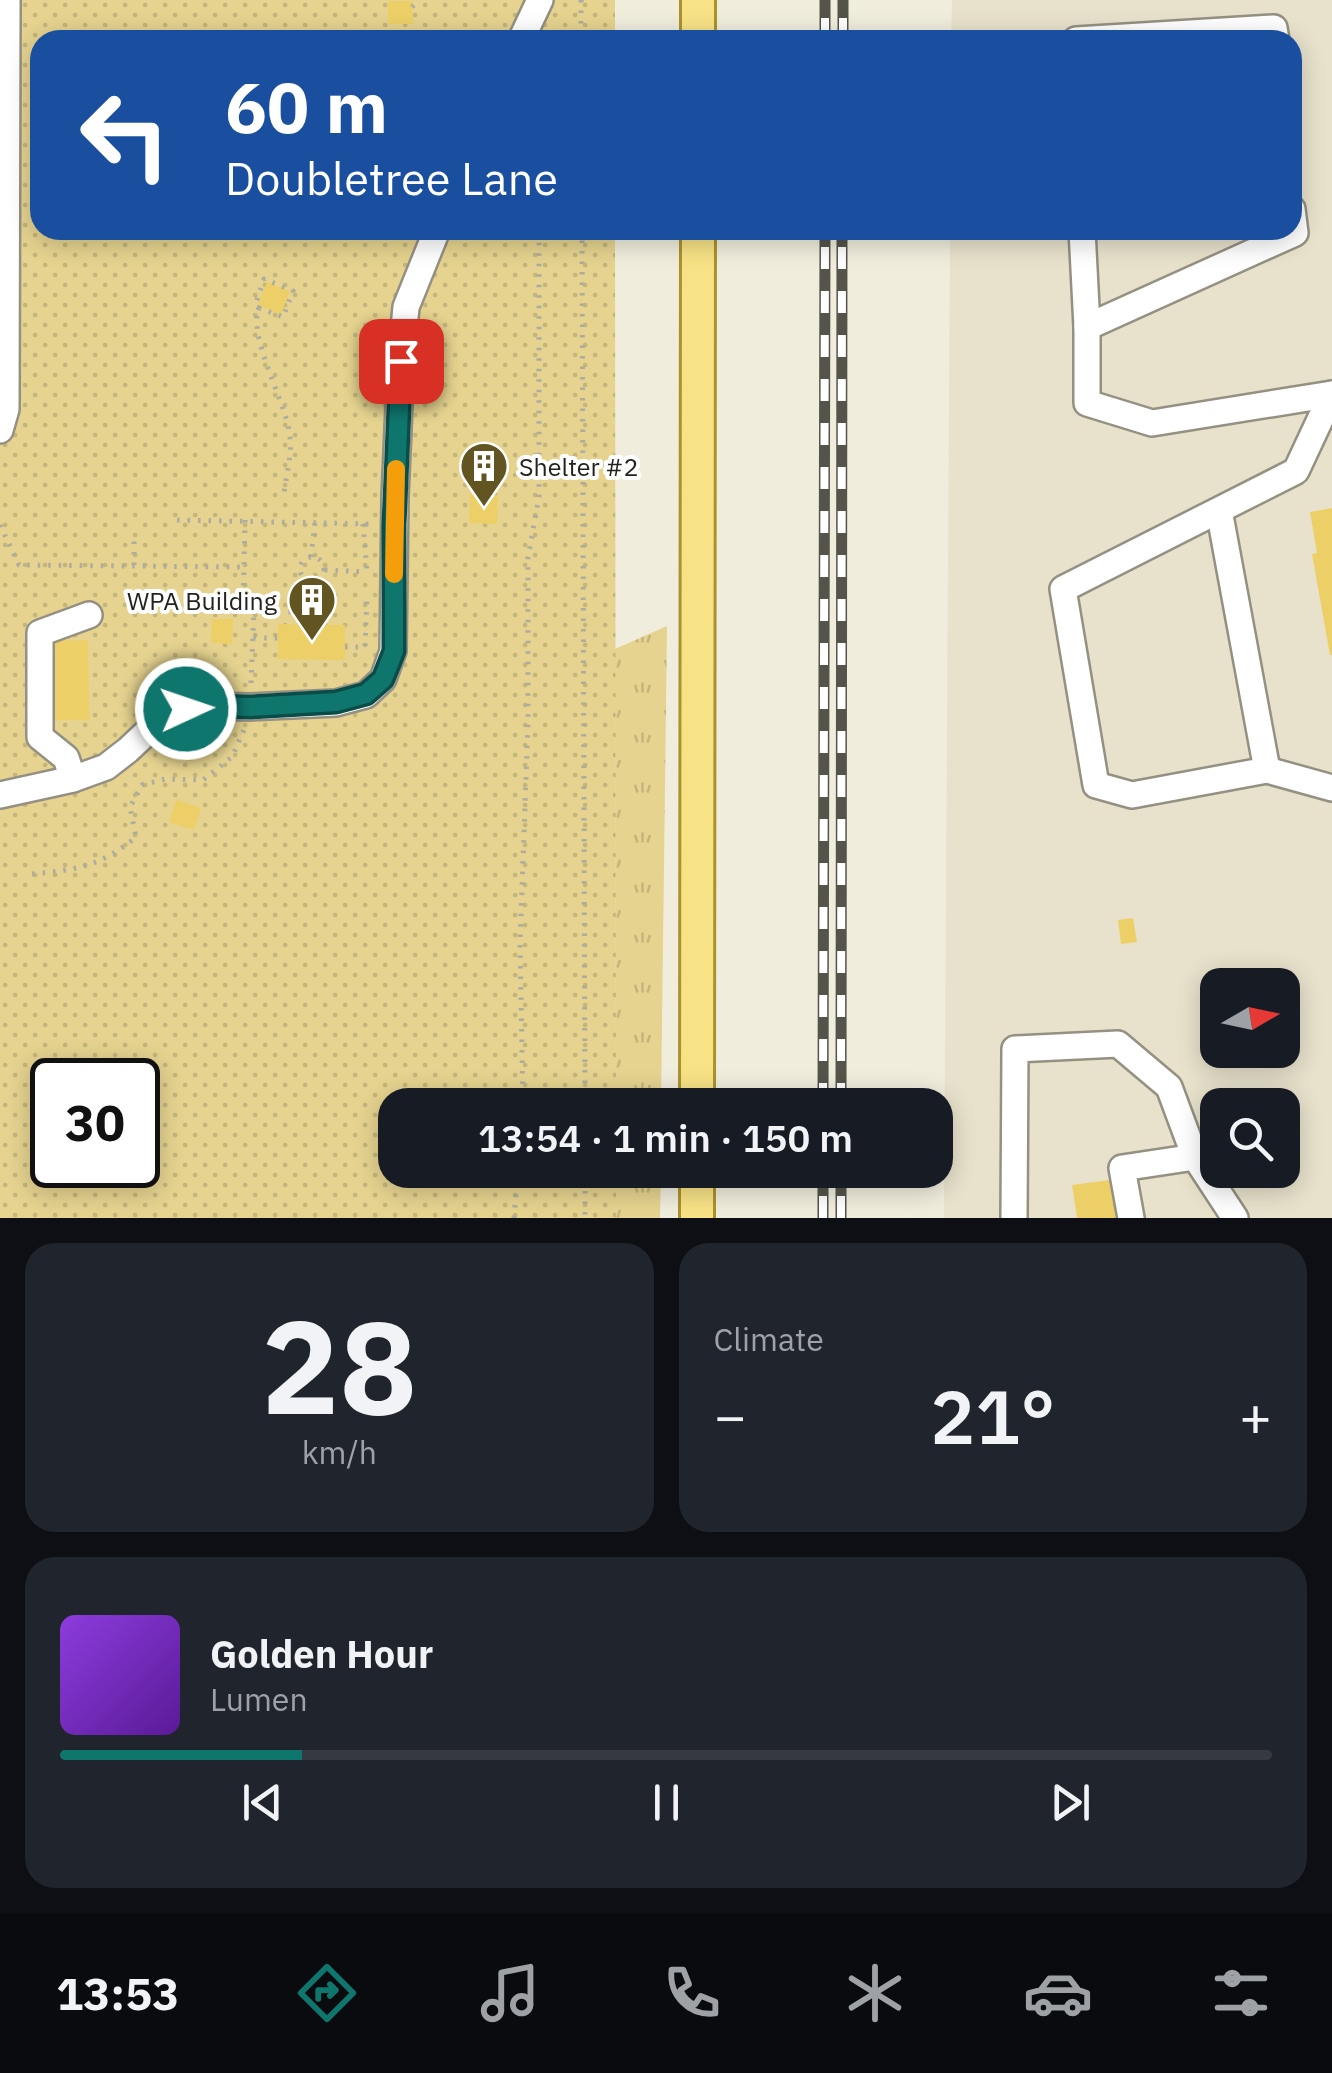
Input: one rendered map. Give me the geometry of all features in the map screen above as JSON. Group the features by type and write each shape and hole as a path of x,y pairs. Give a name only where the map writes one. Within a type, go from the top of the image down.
{"main road":[{"path":"698,0 698,30"},
{"path":"697,1088 698,240"},
{"path":"697,1188 697,1218"}],"street":[{"path":"0,430 6,409 7,0"},
{"path":"526,30 540,0"},
{"path":"1241,30 1274,30"},
{"path":"0,794 73,779 106,767 163,716 186,709 336,702 366,694 383,679 394,651 394,525 406,307 433,240"},
{"path":"1083,240 1087,403 1152,423 1332,394"},
{"path":"1087,327 1280,240"},
{"path":"1332,394 1296,471 1063,590 1096,784 1132,795 1267,770 1332,788"},
{"path":"1218,510 1267,770"},
{"path":"73,779 66,758 40,737 40,632 90,615"},
{"path":"1014,1218 1015,1049 1118,1044 1169,1087 1196,1157 1235,1218"},
{"path":"1130,1218 1122,1168 1196,1157"}],"path":[{"path":"412,7 418,0"},
{"path":"581,0 581,30"},
{"path":"523,1088 520,943 528,724 528,557 539,497 539,240"},
{"path":"582,240 585,1088"},
{"path":"264,279 293,291 283,317 259,308 255,306 264,279"},
{"path":"259,308 256,316 262,346 292,444 284,493"},
{"path":"177,520 394,525"},
{"path":"244,520 243,611 309,612 311,582"},
{"path":"311,557 315,522"},
{"path":"324,570 367,572 363,524"},
{"path":"0,525 19,564 244,567"},
{"path":"134,540 134,564"},
{"path":"311,557 319,559 324,570 322,577 311,582 303,578 299,567 311,557"},
{"path":"345,646 365,647 367,590"},
{"path":"250,696 254,611"},
{"path":"254,636 278,638"},
{"path":"32,874 74,870 117,853 136,836 130,806 142,785 165,779 202,780 232,757 248,719"},
{"path":"514,1218 516,1188"},
{"path":"585,1188 585,1218"}],"shaded area":[{"path":"952,0 1332,0 1332,1218 944,1218 944,1188 953,1188 953,1088 945,1088 950,240 1302,240 1302,30 951,30"}],"green space":[{"path":"0,0 615,0 615,30 30,30 30,240 615,240 616,1088 378,1088 378,1188 616,1188 616,1218 0,1218"},
{"path":"667,626 661,1088 616,1088 615,649"},
{"path":"616,1188 661,1188 660,1218 616,1218"}],"building":[{"path":"388,1 412,1 413,24 388,24"},
{"path":"267,282 290,291 281,314 258,305"},
{"name":"Shelter #2","path":"470,494 498,495 497,524 469,523"},
{"path":"1332,508 1330,655 1312,554 1317,553 1310,512"},
{"path":"212,619 233,619 232,644 211,643"},
{"name":"WPA Building","path":"278,624 345,625 345,660 278,659"},
{"path":"88,640 89,720 52,720 51,641"},
{"path":"176,800 201,808 194,830 169,822"},
{"path":"1133,918 1137,942 1121,944 1118,920"},
{"path":"1117,1179 1122,1218 1077,1218 1072,1185"}],"railway":[{"path":"825,0 825,30"},
{"path":"843,0 843,30"},
{"path":"823,1088 825,240"},
{"path":"841,1088 842,240"},
{"path":"823,1188 823,1218"},
{"path":"841,1188 841,1218"}],"slow traffic":[{"path":"394,574 396,469"}],"place":[{"name":"Shelter #2","path":"484,508"},
{"name":"WPA Building","path":"312,642"}],"route":[{"path":"186,709 336,702 366,694 383,679 394,651 394,525 401,361"}]}
